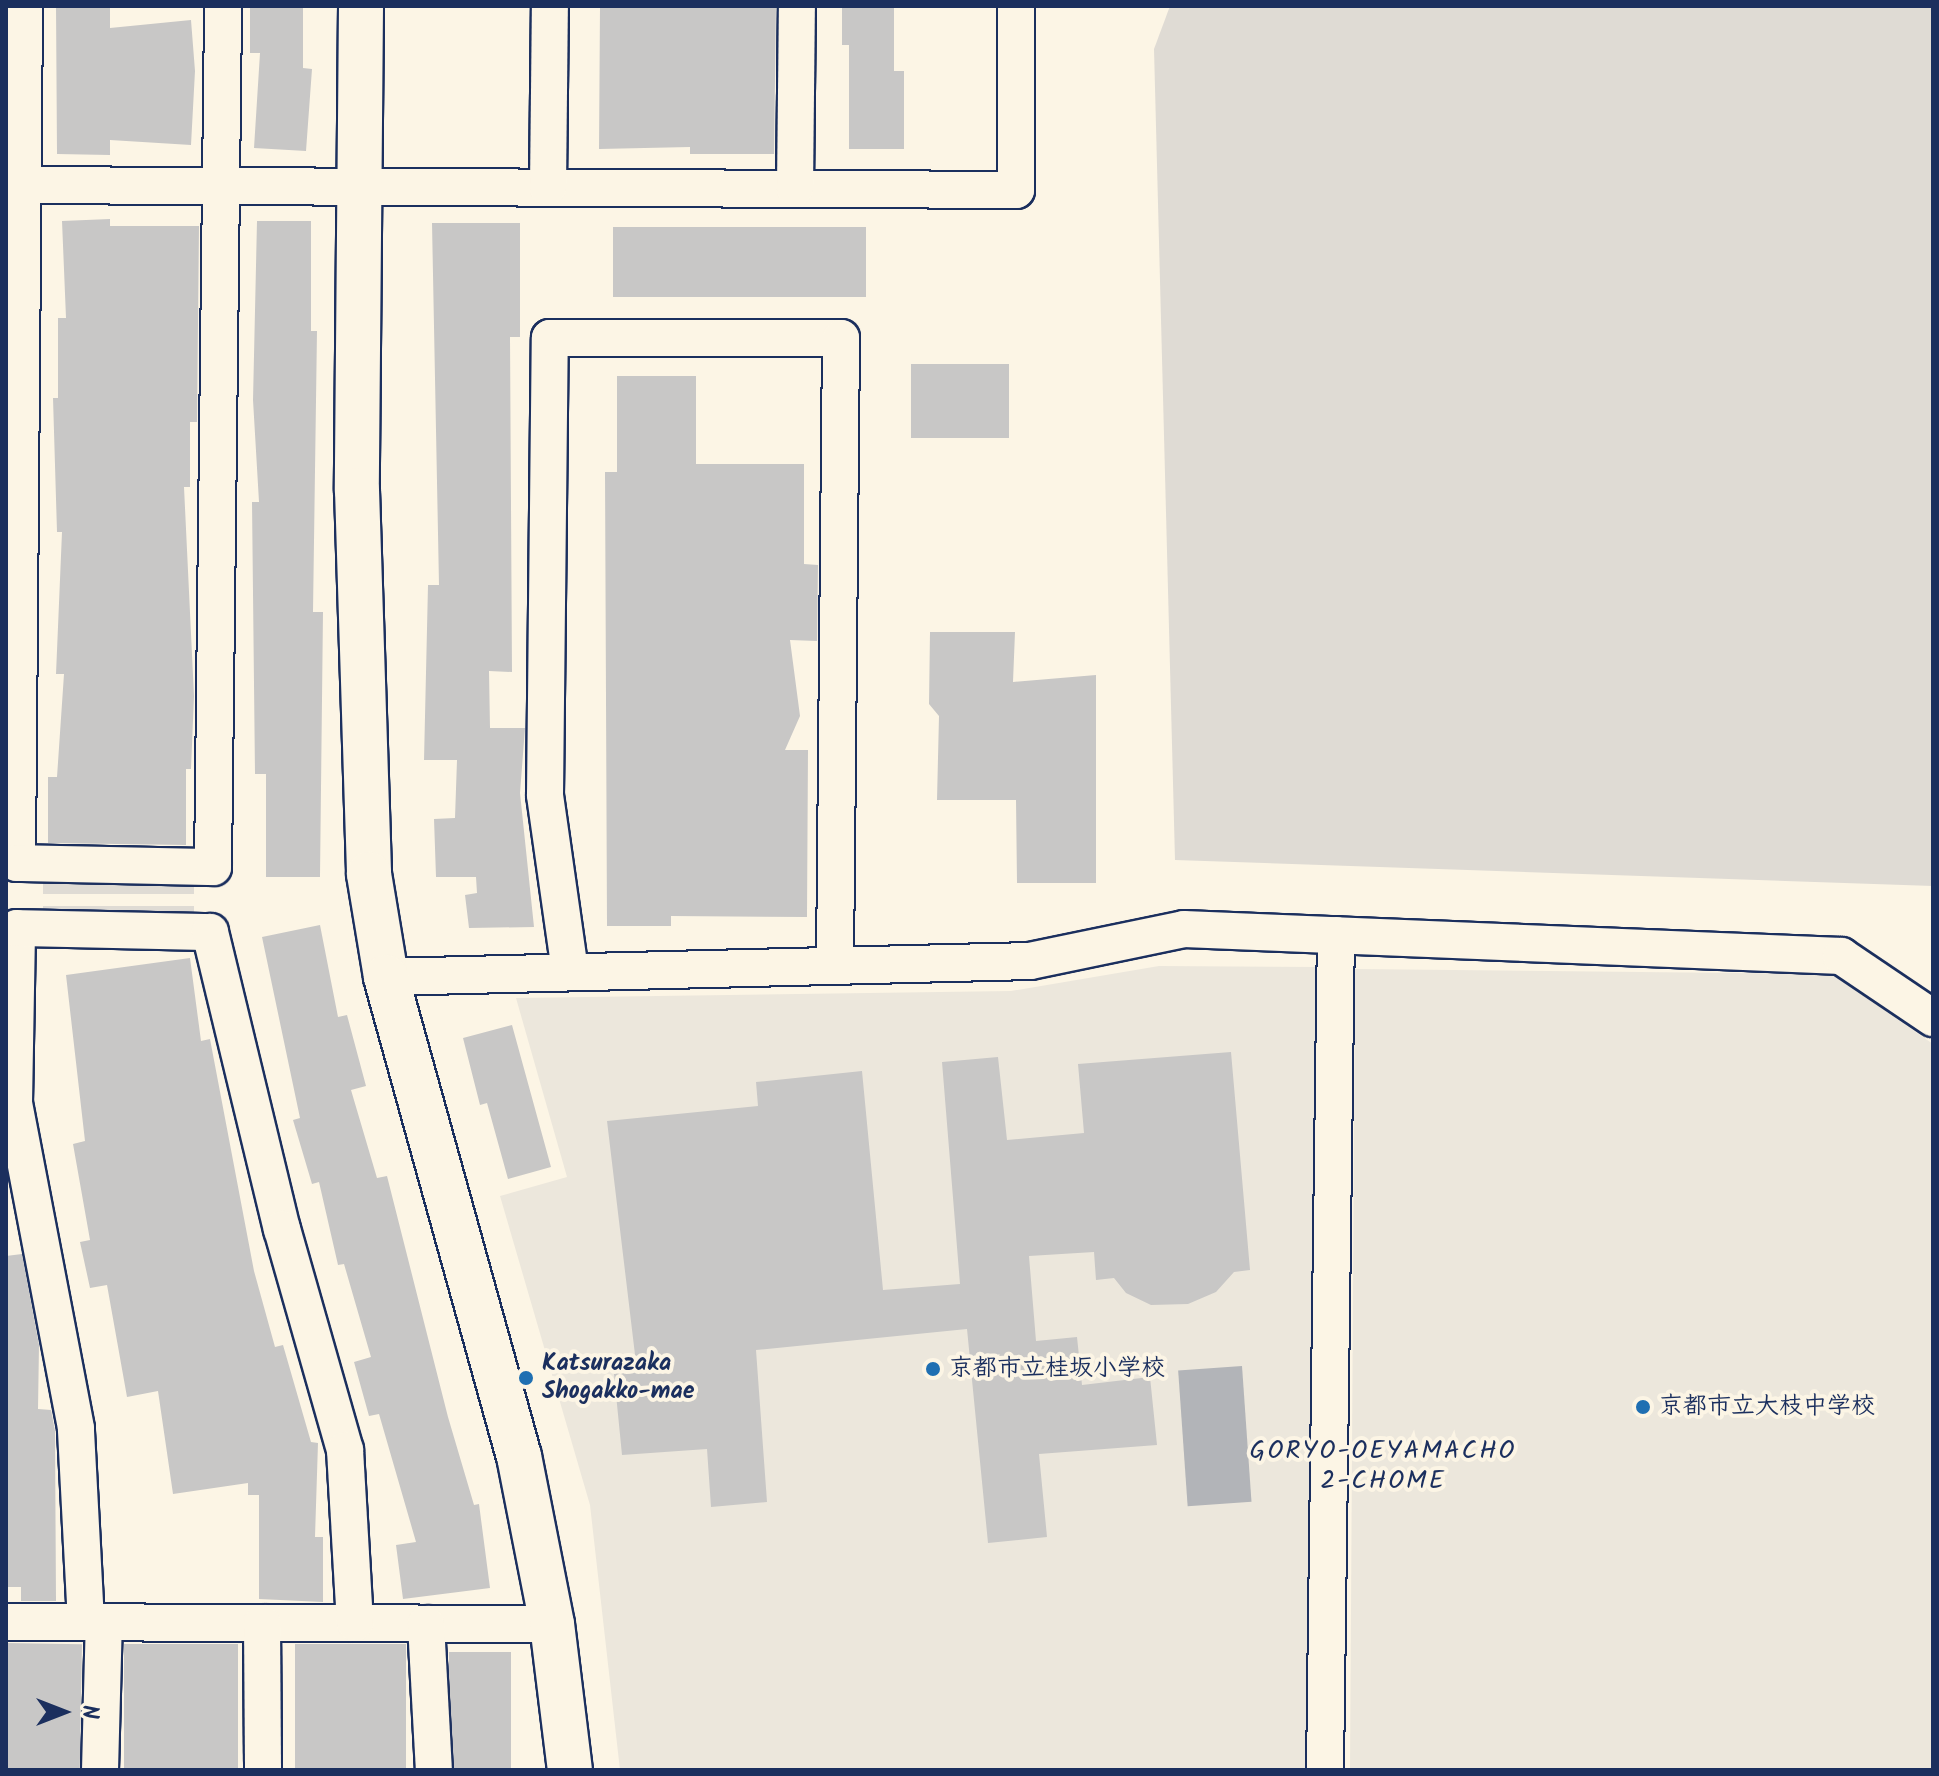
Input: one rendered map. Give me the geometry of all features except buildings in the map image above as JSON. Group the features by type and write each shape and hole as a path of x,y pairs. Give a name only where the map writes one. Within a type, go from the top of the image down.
{"street":[{"path":"24,6 14,185 17,863 213,867 223,6"},
{"path":"361,6 357,490 369,874 386,977 519,1456 552,1624 570,1770"},
{"path":"548,187 550,6"},
{"path":"795,188 797,6"},
{"path":"14,185 1016,190 1016,6"},
{"path":"570,971 545,795 550,338 841,338 835,962"},
{"path":"100,1770 95,1622 76,1428 14,1103 17,928 210,932 282,1229 345,1450 355,1623"},
{"path":"386,977 835,962 1030,961 1184,929 1841,956 1933,1018"},
{"path":"1325,1770 1336,935"},
{"path":"6,1622 552,1624"},
{"path":"262,1623 263,1770"},
{"path":"426,1624 434,1770"}],"shaded area":[{"path":"1170,6 1933,6 1933,886 1175,860 1154,49"},
{"path":"43,881 194,881 194,894 43,894"},
{"path":"43,906 194,906 194,919 43,919"},
{"name":"京都市立桂坂小学校","path":"1159,966 1318,967 1313,1770 620,1770 590,1505 500,1196 567,1177 516,998 1011,991"},
{"name":"京都市立大枝中学校","path":"1355,969 1832,974 1933,1044 1933,1770 1350,1770"},
{"path":"1242,1366 1251,1502 1188,1506 1178,1370"}],"place":[{"name":"京都市立桂坂小学校","path":"933,1369"},
{"name":"Katsurazaka Shogakko-mae","path":"526,1378"},
{"name":"京都市立大枝中学校","path":"1643,1407"}],"district":[{"name":"GORYO-OEYAMACHO 2-CHOME","path":"1383,1467"}]}
